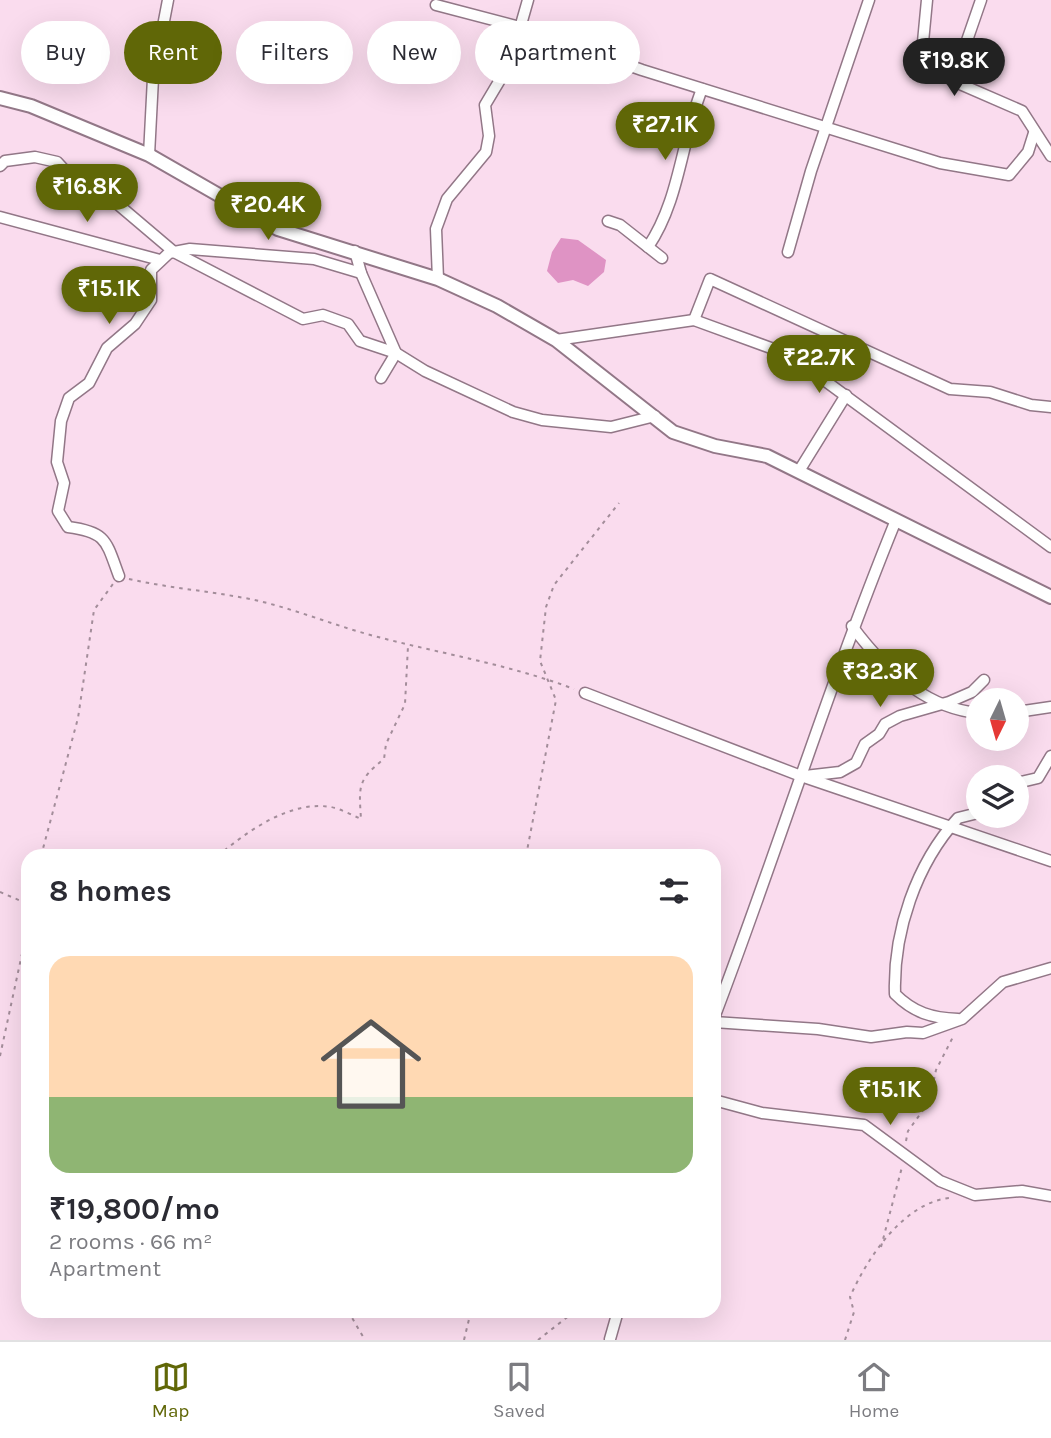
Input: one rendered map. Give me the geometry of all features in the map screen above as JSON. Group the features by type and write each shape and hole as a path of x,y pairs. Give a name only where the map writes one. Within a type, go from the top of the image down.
{"street":[{"path":"149,155 153,78 168,0"},
{"path":"522,21 528,0"},
{"path":"788,252 869,0"},
{"path":"927,0 923,43 932,66 953,81 1022,111 1051,156"},
{"path":"953,81 981,0"},
{"path":"436,5 497,21"},
{"path":"640,68 940,163 1009,175 1028,152 1034,133"},
{"path":"438,279 436,229 447,199 486,152 489,136 485,106 498,84"},
{"path":"648,247 664,224 690,120 702,89"},
{"path":"0,98 31,106 149,155 278,229 438,279 497,306 556,340 673,432 715,446 766,456 1051,597"},
{"path":"0,166 5,161 36,157 57,162 79,186 108,196 174,252 303,319 323,315 348,324 360,341 396,353 474,396 513,412 541,420 611,427 655,416"},
{"path":"0,217 160,260"},
{"path":"608,221 620,225 662,258"},
{"path":"119,576 105,540 94,530 68,527 58,511 64,483 57,462 61,421 69,398 89,383 107,348 135,324 151,300 151,270 160,260 174,252 190,249 314,259 361,272"},
{"path":"355,251 361,272 396,353"},
{"path":"694,320 710,279 950,388 990,392 1031,405 1051,407"},
{"path":"556,340 694,320 790,355 1051,547"},
{"path":"381,378 396,353"},
{"path":"799,471 846,395"},
{"path":"721,1001 802,776 852,626 896,520"},
{"path":"852,626 882,663 939,705 966,711"},
{"path":"802,776 840,772 856,763 865,744 878,734 885,724 900,716 972,692 984,680"},
{"path":"585,693 802,776 1051,861"},
{"path":"1029,710 1051,707"},
{"path":"1029,780 1038,778 1051,757"},
{"path":"962,1020 934,1018 908,1008 895,994 897,942 926,862 951,825 958,818 966,816"},
{"path":"721,1021 871,1037 907,1032 923,1033 962,1020 1003,982 1051,968"},
{"path":"721,1102 762,1113 864,1125 940,1181 975,1195 1022,1191 1051,1196"},
{"path":"610,1339 616,1318"}],"path":[{"path":"527,849 556,700 540,661 546,607 554,585 619,503"},
{"path":"43,849 78,718 94,610 119,576 173,589 251,599 408,645 548,679 585,693"},
{"path":"227,849 262,823 289,811 330,807 361,819 360,792 365,773 384,759 386,744 405,704 408,645"},
{"path":"0,892 21,901"},
{"path":"0,1056 21,958"},
{"path":"881,1247 908,1131 929,1102 936,1070 954,1035"},
{"path":"845,1340 854,1312 850,1297 881,1247 905,1216 933,1199 954,1197"},
{"path":"352,1318 365,1340"},
{"path":"464,1340 469,1318"},
{"path":"538,1340 566,1318"}],"shaded area":[{"path":"561,238 578,240 606,260 604,272 588,286 573,280 558,283 547,271 552,252"}]}
